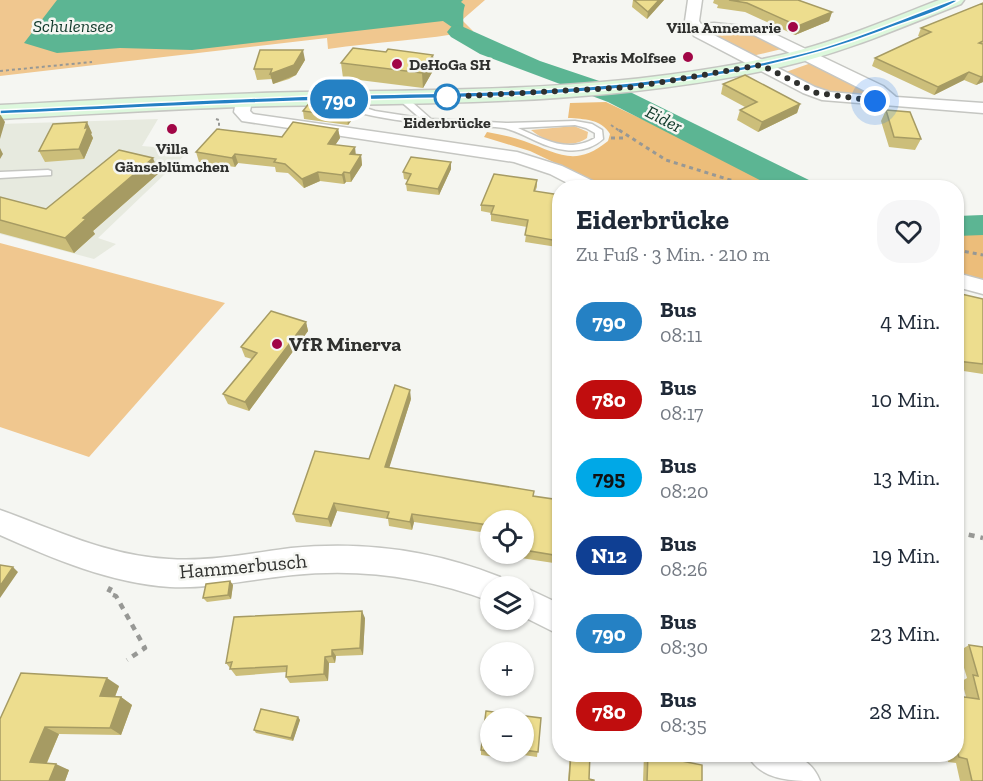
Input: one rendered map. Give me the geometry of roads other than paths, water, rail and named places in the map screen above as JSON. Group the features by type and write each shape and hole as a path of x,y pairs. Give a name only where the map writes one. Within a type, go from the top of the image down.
{"main road":[{"path":"0,112 244,101 554,92 633,87 706,76 808,54 956,0"}],"street":[{"path":"694,0 692,15 695,29 707,38 809,90 828,97 983,108"},
{"path":"695,29 746,28 757,31 877,89 892,102"},
{"path":"244,101 242,112 248,118 260,121 517,157 556,170 576,180"},
{"path":"964,282 983,286"},
{"name":"Hammerbusch","path":"0,522 49,544 101,563 121,567 170,573 205,573 311,560 356,559 399,562 439,570 480,584"},
{"path":"534,606 552,616"},
{"path":"776,762 803,781"}],"lane":[{"path":"401,97 429,120"},
{"path":"332,99 364,110 429,120 506,126 575,123 589,126 599,132 599,139 591,146 578,149 563,148 506,126"},
{"path":"0,175 48,172"}],"water":[{"name":"Schulensee","path":"57,0 463,0 461,2 465,5 463,31 459,32 443,21 192,50 120,48 57,53 24,43"}],"waterway":[{"name":"Eider","path":"459,32 489,49 617,96 784,180"},
{"name":"Eider","path":"964,226 983,225"}],"place":[{"name":"Villa Annemarie","path":"793,27"},
{"name":"Praxis Molfsee","path":"688,57"},
{"name":"DeHoGa SH","path":"397,64"},
{"name":"Eiderbrücke","path":"447,97"},
{"name":"Villa Gänseblümchen","path":"172,129"},
{"name":"VfR Minerva","path":"277,344"}]}
